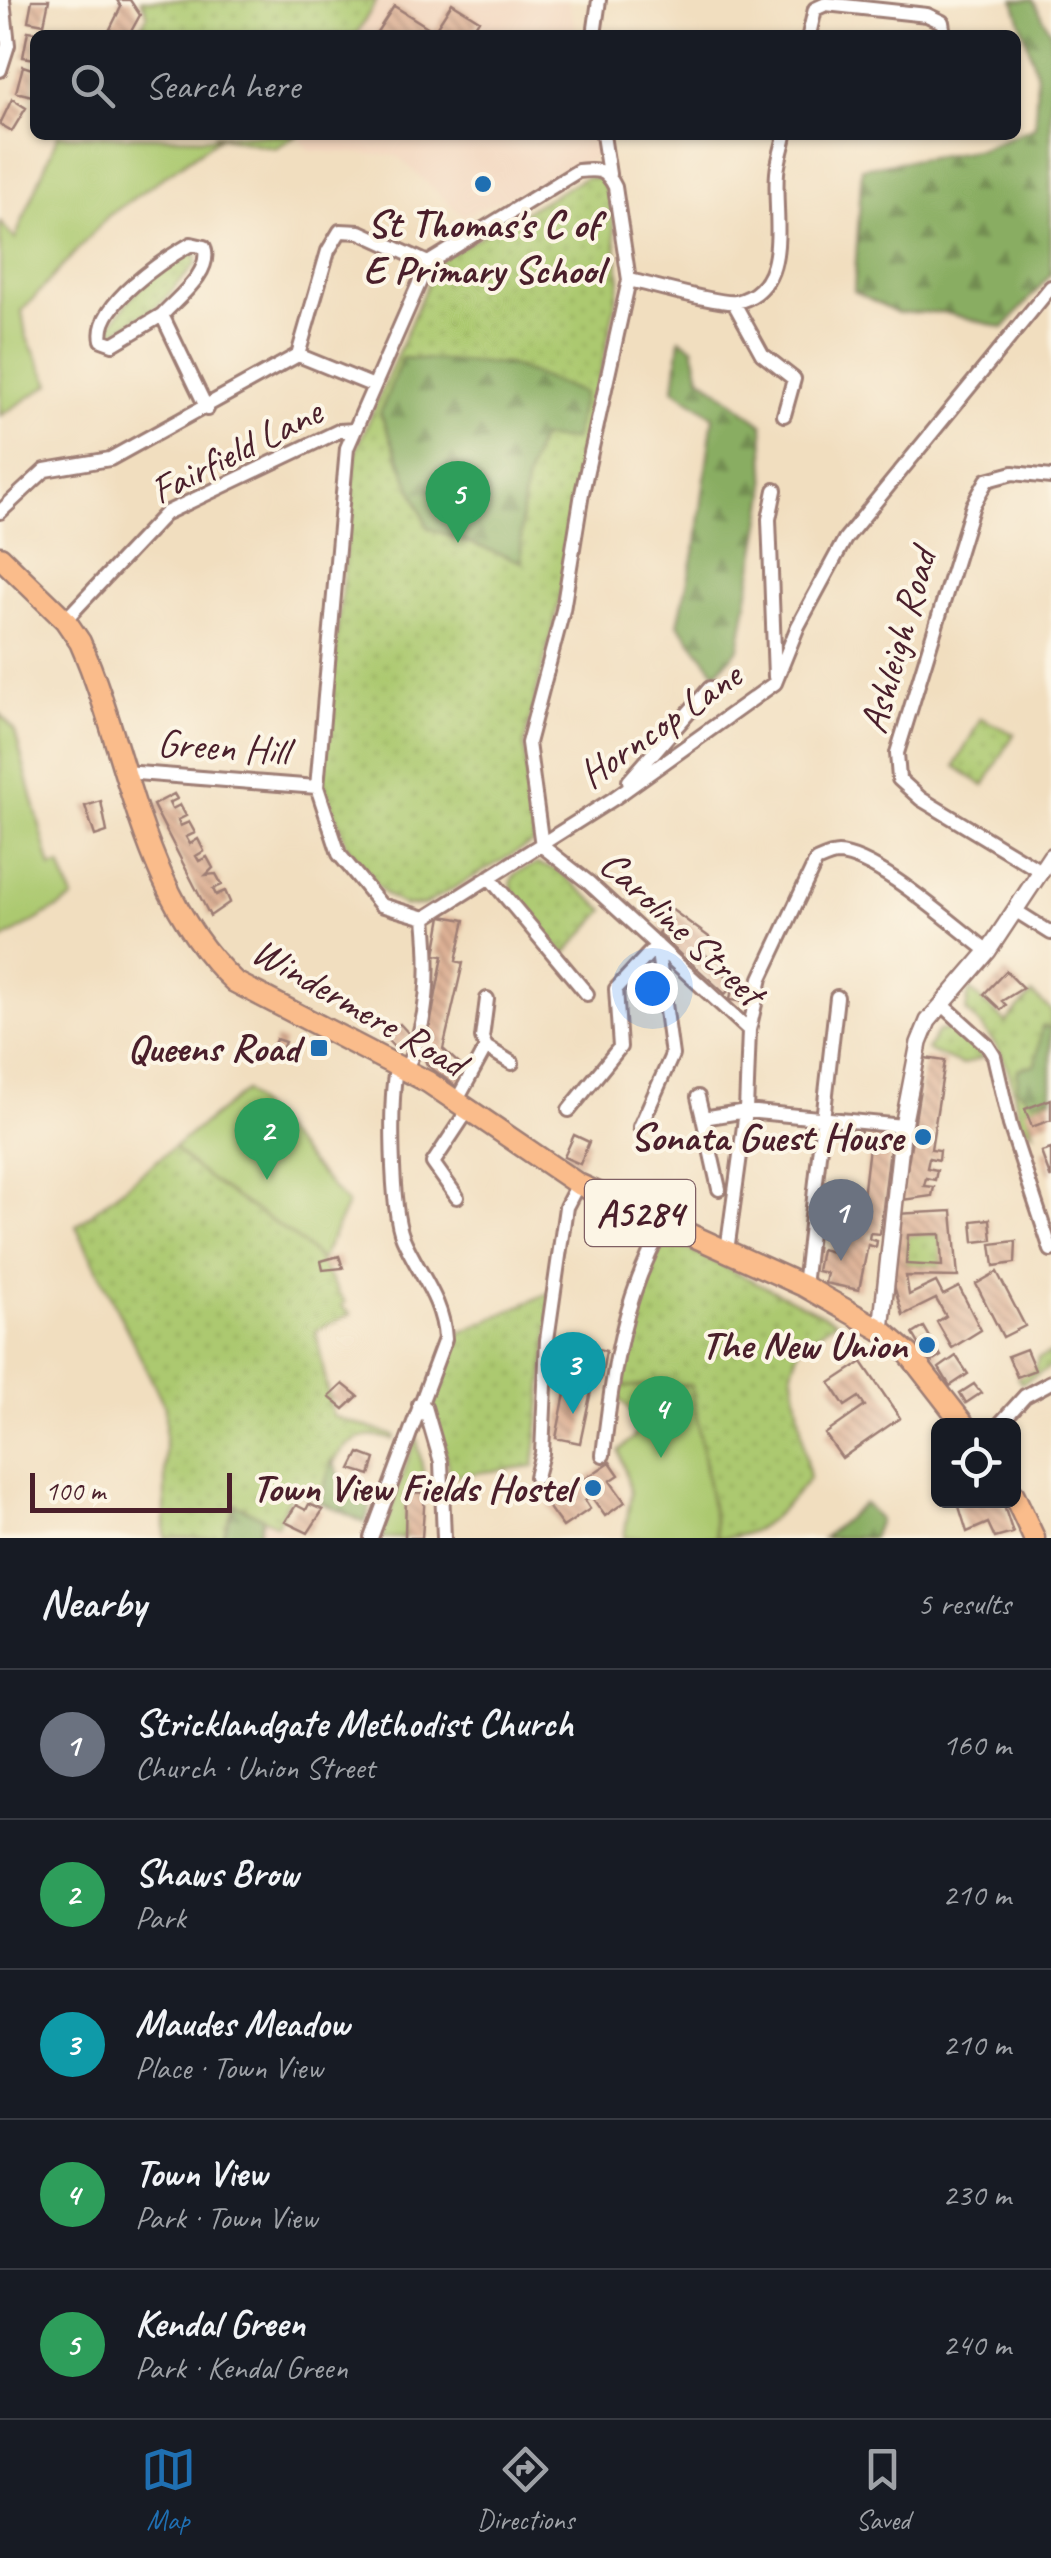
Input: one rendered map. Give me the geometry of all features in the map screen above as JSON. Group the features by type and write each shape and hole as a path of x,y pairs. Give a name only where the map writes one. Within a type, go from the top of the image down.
{"highway":[{"name":"Windermere Road","path":"0,557 65,620 96,678 124,772 158,864 195,932 222,970 255,996 402,1067 578,1184 804,1286 881,1330"},
{"name":"A5284","path":"881,1330 908,1354 959,1418"},
{"path":"1020,1508 1034,1538"}],"street":[{"path":"0,70 8,45 3,0"},
{"path":"595,30 600,0"},
{"path":"927,0 927,15"},
{"path":"811,30 819,5 927,15 942,22 943,30"},
{"path":"542,846 528,743 563,610 582,493 629,280 604,140"},
{"path":"629,280 734,302 760,290 772,275 777,257 777,170 785,140"},
{"path":"371,1538 418,1404 444,1348 444,1325 399,1224 394,1107 402,1067 418,1038 428,990 430,956 425,918 381,905 339,854 317,787 347,448 428,263 578,171 598,169 609,174"},
{"path":"0,512 46,470 110,459 207,410 298,355 328,251 340,231 360,232 428,263"},
{"path":"191,244 204,246 207,254 202,271 162,315 112,344 102,340 100,331 106,318 148,269 191,244"},
{"name":"Horncop Lane","path":"425,918 614,799 776,683 798,626 845,539 1051,287"},
{"path":"734,302 762,354 794,379 784,414"},
{"path":"162,315 207,410"},
{"path":"298,355 374,386"},
{"name":"Fairfield Lane","path":"65,620 166,513 339,430 355,430"},
{"name":"Ashleigh Road","path":"1042,872 921,799 899,779 897,753 973,505 988,480 1013,473 1051,477"},
{"path":"775,490 769,519 776,683"},
{"path":"614,799 710,688"},
{"name":"Green Hill","path":"124,772 317,787"},
{"name":"Caroline Street","path":"542,846 750,1030 746,1111 727,1251"},
{"path":"881,1330 903,1126 918,1043 942,1004 988,952 1051,856"},
{"path":"750,1030 761,978 816,861 825,857 855,858 876,869 988,952"},
{"path":"489,877 587,994"},
{"path":"1016,911 1051,933"},
{"path":"569,1110 620,1047 616,989 657,945"},
{"path":"640,1127 672,1055 657,945"},
{"path":"804,1286 837,997"},
{"path":"487,999 482,1038 486,1046 512,1063"},
{"path":"942,1004 987,1044 994,1056 1010,1125 1051,1250"},
{"path":"457,1197 433,1163 486,1046"},
{"path":"698,1096 719,1189"},
{"path":"703,1118 746,1111 903,1126"},
{"path":"536,1477 542,1453 547,1340 566,1208 578,1184"},
{"path":"602,1455 618,1338 634,1288 665,1224"},
{"path":"1005,1418 1026,1396 1051,1382"},
{"path":"418,1404 425,1407 441,1462 444,1538"}],"shaded area":[{"path":"377,0 567,0 576,30 359,30"},
{"name":"St Thomas's C of E Primary School","path":"302,140 599,140 601,146 599,157 463,216 397,156 310,151"},
{"path":"235,1504 302,1538 222,1538"}],"green space":[{"path":"141,0 377,0 359,30 139,30 148,14"},
{"path":"1014,0 1033,0 1051,32 1051,274 1004,328 942,312 898,313 854,291 862,168 980,149 1002,140 1021,140 1021,133 1035,127 1037,75"},
{"path":"56,140 216,140 108,216 22,311 26,336 50,384 0,416 0,222 15,239"},
{"path":"237,140 289,140 275,148"},
{"path":"586,177 600,179 611,201 620,280 576,493 561,593 524,744 534,842 424,905 405,906 386,895 347,846 322,778 356,451 434,268 445,256"},
{"path":"196,253 196,264 158,306 111,334 108,329 157,271"},
{"path":"680,339 693,347 700,376 763,425 766,494 739,648 716,673 678,624 697,540 713,416 674,389"},
{"path":"402,358 507,364 583,393 574,440 541,438 535,454 523,499 522,562 428,528 380,413"},
{"path":"0,713 15,732 51,868 60,865 73,899 0,941"},
{"path":"981,718 1014,734 984,786 955,766"},
{"path":"537,864 557,870 605,910 565,954 529,916 514,893 511,883 515,875"},
{"path":"969,989 1006,1022 1032,994 1051,1010 1051,1099 1026,1109 1034,1132 1020,1125 1010,1075 999,1050 966,1011"},
{"path":"1042,1026 1051,1028 1051,1096 1032,1101 1017,1089 1018,1069 1036,1064"},
{"path":"953,1029 968,1037 984,1057 962,1065 927,1050 938,1031"},
{"path":"245,1091 347,1204 321,1261 208,1178 174,1147"},
{"path":"174,1147 202,1173 299,1239 313,1253 345,1302 341,1306 351,1314 316,1330 332,1416 395,1436 393,1440 363,1438 352,1443 334,1461 320,1502 292,1490 277,1525 235,1504 222,1538 165,1538 165,1407 76,1226"},
{"path":"940,1234 942,1266 906,1264 908,1235"},
{"path":"667,1239 836,1321 800,1346 792,1370 809,1479 759,1528 733,1537 717,1538 691,1385 620,1387 634,1310"},
{"path":"553,1291 534,1466 450,1476 431,1396 450,1356 453,1336"},
{"path":"1051,1353 1051,1367 1021,1383 1017,1377 1035,1370 1038,1358"},
{"path":"691,1385 717,1538 624,1538 631,1493 619,1451 635,1436 635,1430 630,1411 619,1400 620,1387"},
{"path":"416,1435 427,1492 406,1493 405,1538 382,1538"},
{"path":"332,1460 343,1482 372,1501 365,1523 320,1502"},
{"path":"864,1503 879,1520 872,1538 823,1538"},
{"path":"235,1504 263,1518 258,1538 222,1538"}],"building":[{"path":"32,0 49,0 44,24 28,21"},
{"path":"117,0 130,0 140,15 132,30 110,30 121,7"},
{"path":"452,3 479,20 473,30 435,30"},
{"path":"394,6 432,30 378,30"},
{"path":"28,31 30,31 30,58 23,57"},
{"path":"23,66 30,68 30,96 16,92"},
{"path":"12,99 26,108 12,131 0,124"},
{"path":"174,794 177,799 169,803 172,809 180,805 186,816 178,820 180,826 189,822 195,833 186,837 190,844 198,839 204,851 196,856 199,861 207,857 213,868 206,875 216,874 222,885 213,889 216,895 225,891 230,902 210,916 153,805"},
{"path":"101,801 107,832 95,836 85,806"},
{"path":"671,909 709,937 687,961 658,933 663,927 658,923"},
{"path":"442,916 465,920 456,961 463,963 443,1049 469,1073 458,1088 427,1065 424,1057 443,956 435,955"},
{"path":"701,950 734,984 749,986 747,1002 730,1000 732,987 725,994 690,962"},
{"path":"1006,971 1023,988 1002,1001 1006,1005 1001,1010 984,994"},
{"path":"400,1024 410,1035 395,1048 385,1037"},
{"path":"276,1039 285,1042 279,1056 271,1052"},
{"path":"925,1058 945,1061 931,1149 940,1150 939,1160 929,1158 927,1168 937,1170 935,1180 926,1178 924,1186 934,1187 932,1196 902,1200"},
{"path":"1051,1099 1051,1120 1032,1127 1025,1109"},
{"path":"861,1128 892,1131 880,1234 870,1233 869,1239 877,1241 876,1247 868,1245 859,1290 825,1283 827,1273 817,1271 821,1249 832,1252 837,1228 859,1231 870,1138 860,1137"},
{"path":"574,1135 589,1142 580,1164 564,1157"},
{"path":"1051,1149 1051,1179 1041,1152"},
{"path":"952,1211 958,1277 906,1276 909,1295 936,1282 943,1295 959,1287 981,1330 952,1348 937,1322 946,1316 936,1299 903,1315 891,1276 896,1214","holes":["940,1234 942,1266 906,1264 908,1235"]},
{"path":"990,1219 992,1240 974,1242 972,1221"},
{"path":"1016,1241 1015,1263 994,1266 991,1244"},
{"path":"339,1256 343,1268 323,1270 321,1261"},
{"path":"997,1272 1025,1326 1003,1337 976,1284"},
{"name":"The New Union","path":"924,1327 941,1356 930,1363 913,1334"},
{"path":"575,1344 606,1351 601,1379 591,1391 580,1443 556,1438"},
{"path":"1026,1349 1035,1370 1017,1377 1008,1356"},
{"path":"956,1356 968,1374 950,1386 939,1368"},
{"path":"862,1362 900,1418 842,1458 825,1434 865,1406 859,1397 845,1406 830,1383"},
{"path":"343,1384 358,1396 344,1409 329,1397"},
{"path":"974,1384 981,1393 966,1403 960,1393"},
{"path":"359,1453 375,1459 370,1475 351,1469"},
{"name":"Town View Fields Hostel","path":"610,1462 619,1475 610,1481 625,1502 605,1516 591,1496 585,1501 590,1509 563,1527 547,1505"},
{"path":"406,1492 425,1493 422,1538 405,1538"},
{"path":"309,1504 323,1510 308,1533 285,1522 296,1505 306,1510"},
{"path":"960,1508 1005,1508 1013,1533 995,1538 988,1523 967,1532"}],"place":[{"name":"St Thomas's C of E Primary School","path":"483,184"},
{"name":"Kendal Green","path":"458,543"},
{"name":"Queens Road","path":"319,1048"},
{"name":"Sonata Guest House","path":"923,1137"},
{"name":"Shaws Brow","path":"267,1180"},
{"name":"Stricklandgate Methodist Church","path":"841,1261"},
{"name":"The New Union","path":"927,1345"},
{"name":"Maudes Meadow","path":"573,1414"},
{"name":"Town View","path":"661,1458"},
{"name":"Town View Fields Hostel","path":"593,1488"}]}
